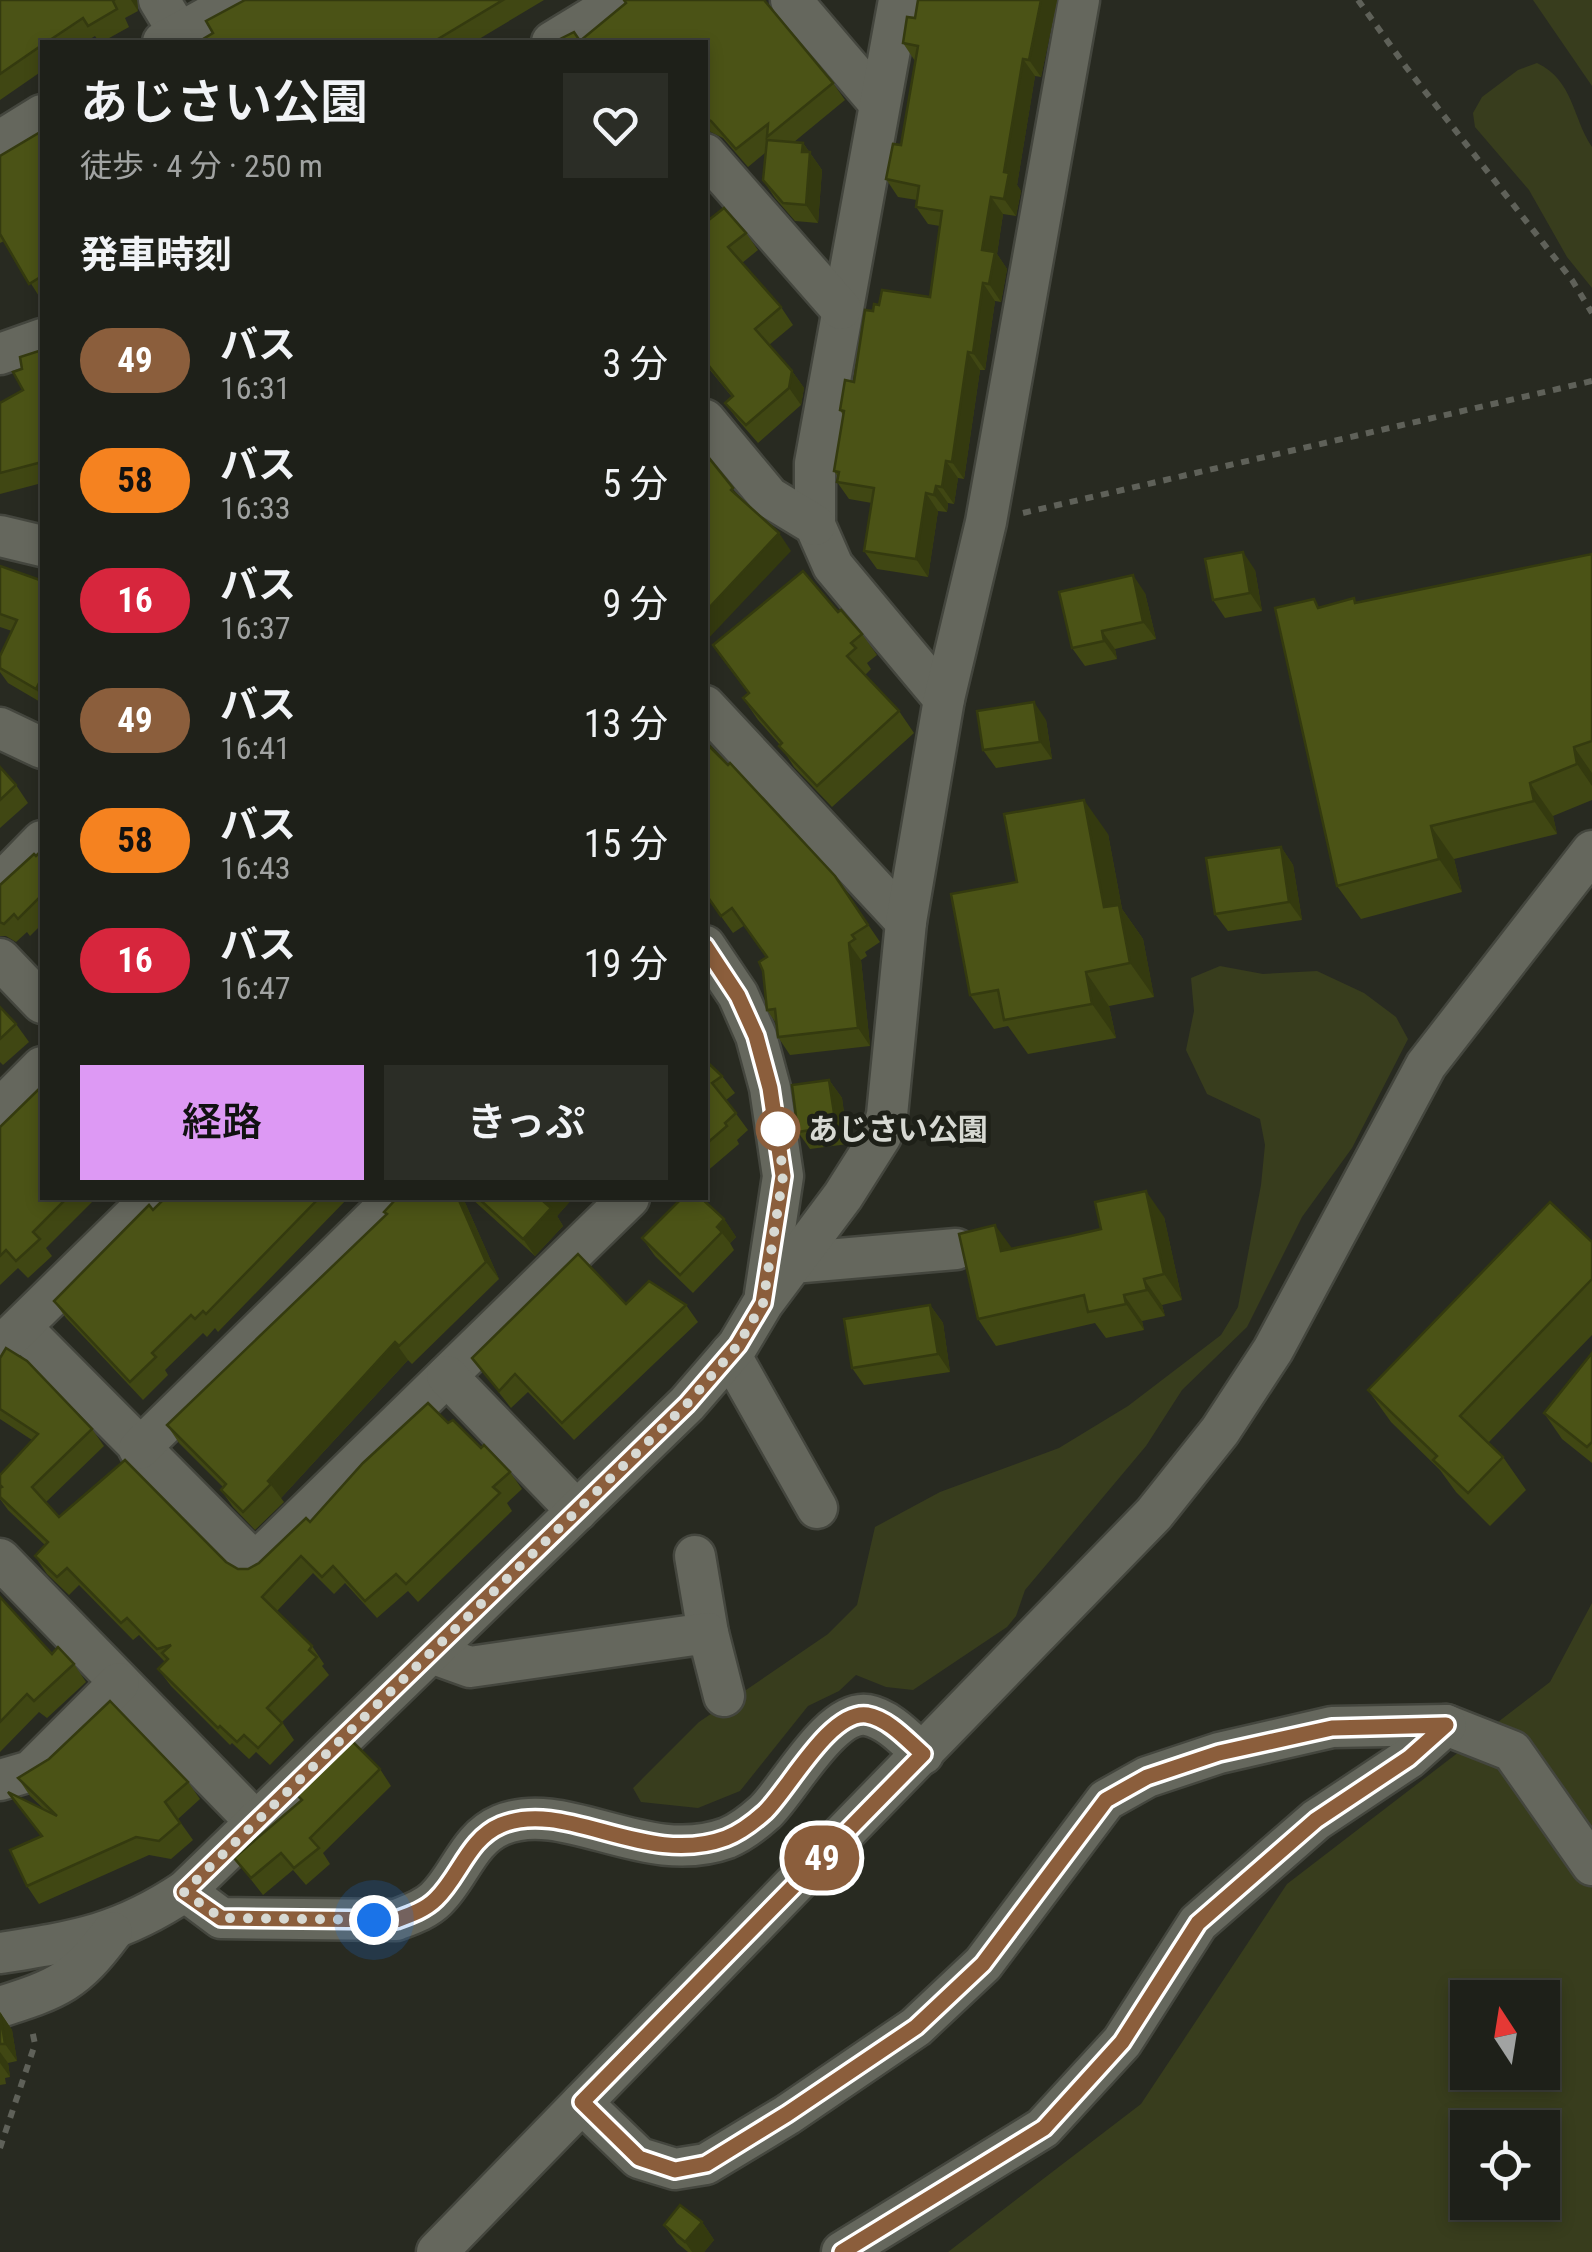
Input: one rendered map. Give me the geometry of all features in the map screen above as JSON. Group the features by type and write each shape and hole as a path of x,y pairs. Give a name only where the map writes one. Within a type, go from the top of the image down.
{"street":[{"path":"167,25 239,0"},
{"path":"791,0 879,103"},
{"path":"899,0 814,463 815,525 833,566 944,699"},
{"path":"0,1953 112,1932 184,1892 687,1404 730,1354 881,1136 887,1114 906,922 944,699 986,522 1079,0"},
{"path":"557,40 608,20"},
{"path":"0,141 40,116"},
{"path":"708,157 842,309"},
{"path":"0,354 40,339"},
{"path":"708,424 769,497 815,525"},
{"path":"0,536 40,546"},
{"path":"708,709 906,922"},
{"path":"0,728 40,747"},
{"path":"0,884 40,843"},
{"path":"437,2252 1154,1514 1220,1431 1273,1350 1426,1065 1592,852"},
{"path":"708,951 738,996 756,1036 780,1142 783,1176 763,1303"},
{"path":"0,959 40,1001"},
{"path":"0,1109 40,1069"},
{"path":"150,1200 10,1336 139,1449 255,1563 627,1200"},
{"path":"139,1449 393,1200"},
{"path":"792,1264 956,1249"},
{"path":"730,1354 817,1508"},
{"path":"447,1376 577,1511"},
{"path":"694,1556 724,1696"},
{"path":"0,1558 256,1822"},
{"path":"430,1653 470,1666 708,1632"},
{"path":"0,1780 32,1772 119,1683"},
{"path":"184,1892 221,1918 396,1920 437,1899 482,1838 502,1825 528,1820 561,1821 652,1845 692,1847 730,1837 764,1812 840,1723 864,1714 887,1723 923,1754"},
{"path":"582,2102 639,2158 675,2170 706,2164 916,2027 983,1964 1106,1800 1147,1777 1219,1753 1332,1728 1446,1725 1512,1751 1592,1865"},
{"path":"842,2252 1044,2128 1122,2042 1198,1923 1316,1820 1409,1758 1446,1725"},
{"path":"12,2003 54,1988 84,1969 112,1932"}],"path":[{"path":"1358,0 1572,280 1592,313"},
{"path":"986,522 1592,381"},
{"path":"0,2148 35,2044 12,2003"}],"green space":[{"path":"1533,0 1592,0 1592,86"},
{"path":"1537,63 1565,90 1592,147 1592,288 1567,257 1529,190 1475,127 1473,113 1482,97 1518,70"},
{"path":"1220,966 1263,974 1317,971 1364,993 1396,1017 1408,1039 1352,1148 1302,1217 1247,1327 1182,1390 1146,1446 1025,1590 1016,1616 1007,1627 913,1690 886,1687 856,1675 839,1691 808,1706 740,1791 698,1808 641,1802 633,1788 699,1722 828,1634 857,1605 875,1527 940,1492 1059,1448 1128,1406 1221,1335 1238,1307 1265,1145 1260,1119 1207,1094 1186,1050 1194,1011 1191,978"},
{"path":"1592,1603 1592,2252 948,2252 1141,2104 1287,1884 1550,1682"}],"building":[{"path":"0,0 114,0 117,9 88,26 83,18 50,40 40,40 40,46 0,74"},
{"path":"245,0 503,0 436,40 201,40 213,33 206,21"},
{"path":"624,0 764,0 833,83 767,137 768,124 736,149 708,120 708,40 581,40 626,3"},
{"path":"918,0 1041,0 1029,60 1023,59 1004,172 1009,173 1004,199 991,197 982,250 995,252 989,284 983,283 973,353 968,352 952,462 946,461 942,487 936,486 934,495 926,493 916,559 864,551 874,488 837,482 839,472 834,471 845,380 854,382 865,310 873,311 874,304 879,305 882,290 930,297 942,211 916,207 919,186 886,179 893,144 901,145 918,46 903,43 907,17 915,18"},
{"path":"574,32 579,40 558,40"},
{"path":"40,132 40,277 29,284 0,234 0,156"},
{"path":"767,140 803,143 802,152 810,152 806,205 783,203 763,180"},
{"path":"724,208 746,233 728,247 781,307 755,329 792,371 789,388 746,425 725,403 733,396 708,365 708,217 710,219"},
{"path":"40,351 40,463 0,473 0,403 23,390 13,372 22,369 20,357"},
{"path":"708,457 731,490 779,533 708,609"},
{"path":"1243,552 1250,593 1213,600 1205,559"},
{"path":"1592,554 1592,741 1574,747 1577,764 1530,783 1534,801 1431,826 1439,859 1337,886 1275,608 1314,599 1318,608 1354,598 1355,603"},
{"path":"0,566 40,581 40,681 36,689 0,668 0,656 17,620 0,614"},
{"path":"803,571 862,634 851,643 856,648 847,656 899,711 817,786 779,746 782,743 743,698 749,693 713,645"},
{"path":"1133,575 1143,622 1102,631 1104,641 1072,648 1059,592"},
{"path":"1034,702 1040,742 983,750 977,711"},
{"path":"708,745 730,763 835,876 868,925 852,935 855,939 849,943 858,1028 778,1037 775,1009 767,1010 759,962 767,957 732,908 721,916 708,897"},
{"path":"0,767 16,785 0,800"},
{"path":"1084,800 1104,907 1119,905 1130,963 1086,972 1092,1004 1004,1020 998,990 970,995 951,894 1017,882 1004,814"},
{"path":"1281,847 1289,902 1215,914 1206,858"},
{"path":"40,852 40,897 18,919 14,914 4,924 0,922 0,885"},
{"path":"0,1007 16,1024 0,1039"},
{"path":"708,1063 722,1076 712,1083 736,1113 725,1123 727,1126 708,1142"},
{"path":"829,1080 836,1126 798,1132 792,1085"},
{"path":"40,1088 40,1200 65,1200 33,1232 40,1239 16,1261 6,1250 0,1256 0,1127"},
{"path":"1146,1191 1164,1274 1144,1279 1147,1290 1124,1295 1126,1304 1088,1312 1084,1295 978,1319 959,1234 995,1225 1001,1251 1071,1236 1101,1229 1095,1202"},
{"path":"163,1200 317,1200 206,1314 203,1311 195,1319 191,1315 152,1353 156,1357 130,1382 54,1301 149,1205 153,1210"},
{"path":"395,1200 459,1200 486,1262 399,1346 395,1342 243,1512 221,1490 226,1484 167,1425 387,1214 384,1212"},
{"path":"480,1200 544,1200 551,1208 523,1239"},
{"path":"680,1200 703,1200 724,1219 717,1227 722,1232 680,1275 642,1238"},
{"path":"1550,1202 1592,1242 1592,1279 1460,1416 1503,1457 1468,1493 1433,1460 1437,1456 1368,1390"},
{"path":"578,1254 626,1304 649,1281 686,1305 562,1423 515,1374 499,1391 472,1358"},
{"path":"930,1305 938,1354 852,1368 844,1319"},
{"path":"6,1348 27,1361 92,1429 32,1487 59,1517 125,1460 226,1562 238,1569 259,1563 306,1518 310,1522 363,1463 428,1403 448,1423 453,1420 481,1448 484,1445 510,1472 493,1487 500,1493 406,1584 396,1574 365,1601 333,1566 322,1577 301,1556 262,1597 312,1646 309,1650 317,1657 267,1708 282,1723 258,1748 244,1735 237,1742 218,1728 158,1669 168,1659 162,1653 171,1645 157,1649 127,1618 121,1623 67,1568 57,1577 35,1556 48,1542 0,1497 0,1475 38,1434 0,1409 0,1358"},
{"path":"1592,1353 1592,1442 1587,1447 1544,1413"},
{"path":"0,1597 52,1654 58,1647 74,1664 34,1701 27,1694 0,1722"},
{"path":"110,1701 188,1782 165,1802 180,1823 159,1841 136,1837 27,1886 10,1850 42,1836 8,1792 57,1816 18,1778 49,1759"},
{"path":"352,1741 380,1769 310,1838 319,1848 294,1868 281,1853 251,1878 234,1858 302,1800 297,1795"},
{"path":"0,2014 5,2044 0,2044"},
{"path":"680,2205 702,2222 685,2242 664,2225"}],"bus line":[{"name":"49","path":"708,951 738,996 756,1036 780,1142 783,1176 763,1303 738,1345 687,1404 184,1892 221,1918 396,1920 437,1899 482,1838 502,1825 528,1820 561,1821 652,1845 692,1847 730,1837 764,1812 840,1723 864,1714 887,1723 923,1754 582,2102 639,2158 675,2170 706,2164 916,2027 983,1964 1106,1800 1147,1777 1219,1753 1332,1728 1446,1725 1409,1758 1316,1820 1198,1923 1122,2042 1044,2128 842,2252"}],"place":[{"name":"あじさい公園","path":"778,1129"}],"route":[{"path":"374,1920 221,1918 184,1892 687,1404 738,1345 763,1303 783,1176 778,1129"}]}
